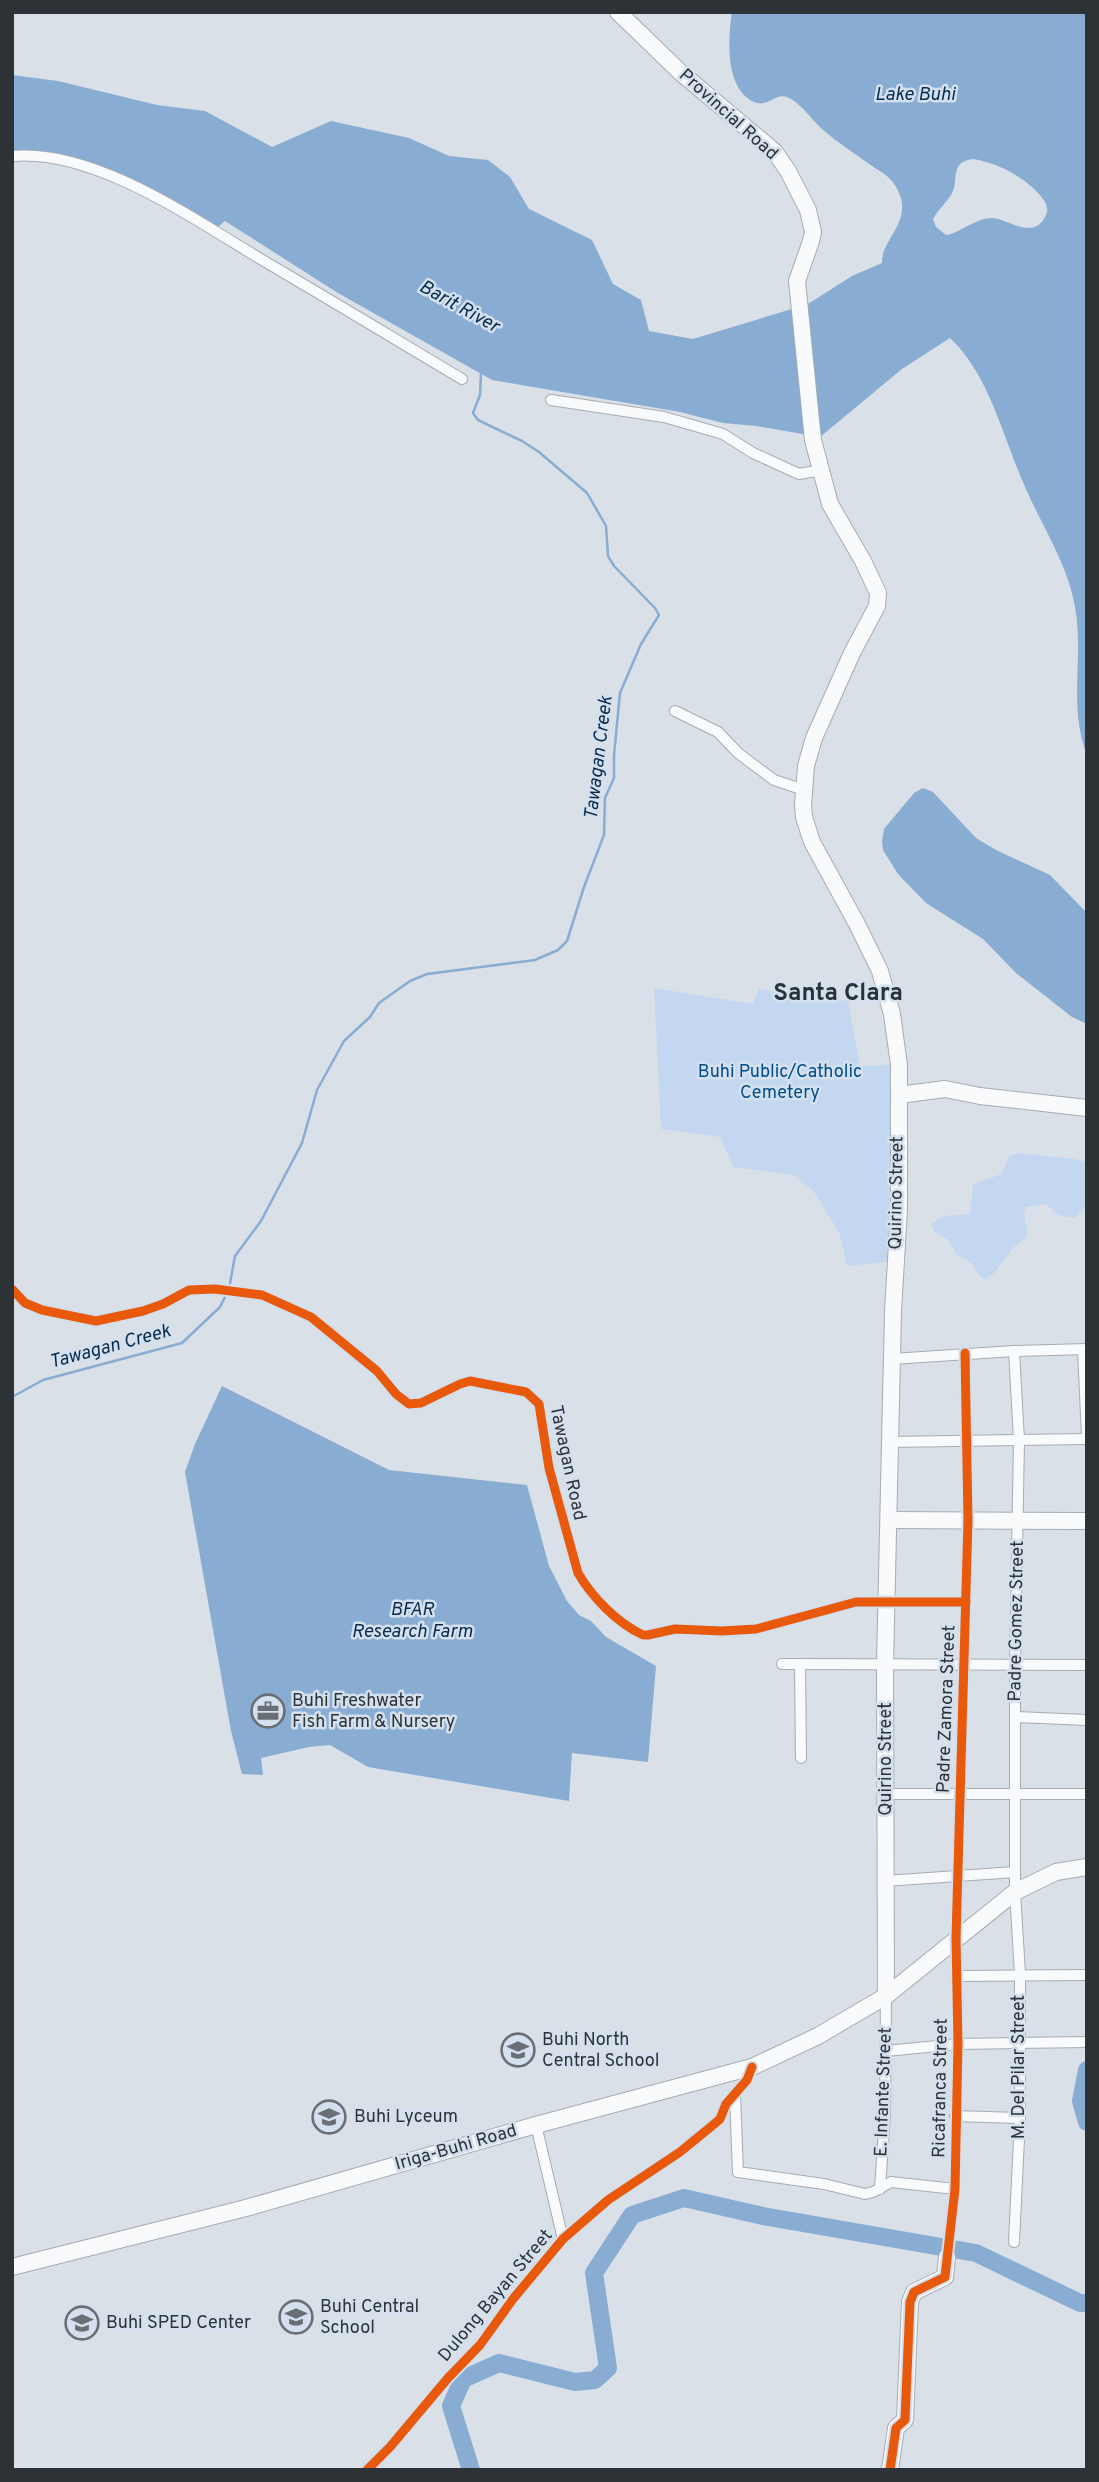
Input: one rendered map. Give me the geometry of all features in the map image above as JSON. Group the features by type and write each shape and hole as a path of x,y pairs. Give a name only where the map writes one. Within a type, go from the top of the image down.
{"main road":[{"name":"Provincial Road","path":"618,12 680,72 775,152 789,171 808,210 813,232 797,282 813,440"},
{"name":"Quirino Street","path":"813,440 830,504 878,593 877,606 852,653 814,738 806,766 804,817 812,842 869,947 884,983 899,1065 899,1210 889,1442 886,1996"},
{"path":"899,1095 945,1089 980,1096 1087,1108"},
{"path":"888,1520 1087,1522"},
{"name":"Iriga-Buhi Road","path":"12,2267 258,2205 536,2124 752,2067 818,2036 886,1996 1015,1892 1056,1872 1087,1867"},
{"path":"890,2470 896,2428 905,2420 911,2302 914,2292 945,2277 947,2256"}],"street":[{"path":"12,156 34,155 68,160 120,178 463,379"},
{"path":"551,400 664,417 723,434 753,453 799,474 821,470"},
{"path":"676,711 718,732 738,753 774,780 804,790"},
{"name":"Tawagan Road","path":"12,1289 25,1303 42,1310 96,1321 153,1308 189,1290 215,1289 262,1295 311,1317 377,1371 396,1394 409,1404 421,1403 470,1381 526,1392 536,1398 539,1404 549,1468 578,1573 584,1584 605,1606 634,1631 648,1635 675,1629 756,1629 856,1602 966,1602"},
{"path":"889,1442 1087,1438 1085,1350 965,1353 892,1359"},
{"name":"Padre Gomez Street","path":"1014,1351 1019,1440 1015,1892"},
{"name":"Padre Zamora Street","path":"956,1938 968,1520 965,1353"},
{"path":"1087,1508 1087,1522"},
{"path":"782,1664 1087,1665"},
{"path":"800,1664 801,1758"},
{"path":"1016,1717 1087,1720"},
{"path":"886,1794 1087,1794"},
{"path":"885,1881 1015,1872"},
{"name":"M. Del Pilar Street","path":"1014,2242 1020,2118 1020,1974 1015,1892"},
{"name":"Ricafranca Street","path":"947,2256 955,2189 958,2044 956,1938"},
{"path":"957,1976 1087,1975"},
{"name":"E. Infante Street","path":"880,2189 886,1996"},
{"path":"886,2051 958,2044 1087,2042"},
{"name":"Dulong Bayan Street","path":"367,2470 480,2345 513,2299 563,2239 608,2200 696,2140 720,2119 726,2104 747,2080 752,2067"},
{"path":"735,2095 738,2172 824,2184 865,2194 891,2182 955,2189"},
{"path":"956,2116 1020,2118"},
{"path":"536,2124 563,2239"}],"green space":[{"name":"Buhi Public/Catholic Cemetery","path":"654,988 753,1004 759,989 848,1001 860,1066 891,1065 895,1170 893,1261 847,1266 839,1232 814,1192 794,1175 733,1167 720,1137 661,1129"},
{"path":"1017,1153 1075,1159 1087,1163 1087,1205 1074,1218 1058,1215 1046,1204 1026,1207 1024,1214 1028,1235 1014,1247 993,1274 984,1280 970,1262 956,1254 948,1240 934,1231 931,1224 943,1216 970,1214 973,1184 999,1175 1005,1168 1008,1157"}],"water":[{"path":"732,12 1087,12 1087,755 1078,719 1078,644 1072,591 1026,489 986,390 976,371 950,338 902,369 820,437 723,423 680,412 492,380 338,293 225,221 218,227 120,175 94,165 41,153 12,151 12,75 58,81 157,105 205,111 272,147 331,121 409,138 449,156 488,160 510,177 529,209 592,240 613,284 641,300 649,331 693,339 808,304 852,276 882,263 902,208 899,193 889,178 828,134 792,99 783,96 757,103 746,97 739,88 731,63","holes":["981,160 1012,173 1038,193 1047,207 1041,223 1028,228 987,218 946,235 936,227 933,219 954,190 957,168 965,161"]},
{"path":"923,788 933,792 976,838 1050,875 1087,913 1087,1024 1072,1017 1016,973 983,939 926,903 898,874 883,850 884,829 914,793"},
{"name":"BFAR Research Farm","path":"222,1386 389,1470 527,1485 549,1566 567,1601 579,1615 591,1621 606,1637 656,1666 648,1762 572,1753 569,1801 368,1767 330,1745 261,1758 263,1775 242,1774 231,1731 185,1472"}],"waterway":[{"name":"Tawagan Creek","path":"229,1289 235,1256 261,1221 302,1143 317,1090 344,1041 370,1017 379,1003 410,981 427,974 535,960 558,950 567,941 604,835 605,798 614,778 620,693 641,644 659,615 608,556 606,526 587,493 539,452 478,420 473,413 480,395 481,374"},
{"name":"Tawagan Creek","path":"12,1397 43,1380 182,1343 220,1307 226,1295"},
{"path":"1087,2070 1081,2101 1087,2122"},
{"path":"471,2470 451,2406 463,2379 499,2363 575,2382 595,2380 608,2368 594,2273 632,2215 684,2198 763,2216 976,2253 1080,2303 1087,2303"}],"cycle path":[{"path":"12,1289 25,1303 42,1310 96,1321 143,1311 189,1290 215,1289 262,1295 311,1317 377,1371 396,1394 409,1404 421,1403 470,1381 526,1392 539,1404 549,1468 578,1573 606,1609 643,1635 675,1629 756,1629 856,1602 966,1602"},
{"path":"890,2470 896,2428 905,2420 910,2302 914,2292 945,2277 955,2189 958,2044 956,1938 968,1520 965,1353"},
{"path":"367,2470 480,2345 513,2299 563,2239 608,2200 680,2152 720,2119 726,2104 747,2080 752,2067"}],"place":[{"name":"Buhi Freshwater Fish Farm & Nursery","path":"268,1711"},
{"name":"Buhi North Central School","path":"518,2050"},
{"name":"Buhi Lyceum","path":"329,2117"},
{"name":"Buhi Central School","path":"296,2317"},
{"name":"Buhi SPED Center","path":"82,2323"}],"district":[{"name":"Santa Clara","path":"838,994"}],"water label":[{"name":"Lake Buhi","path":"915,95"},
{"name":"Barit River","path":"459,307"}]}
